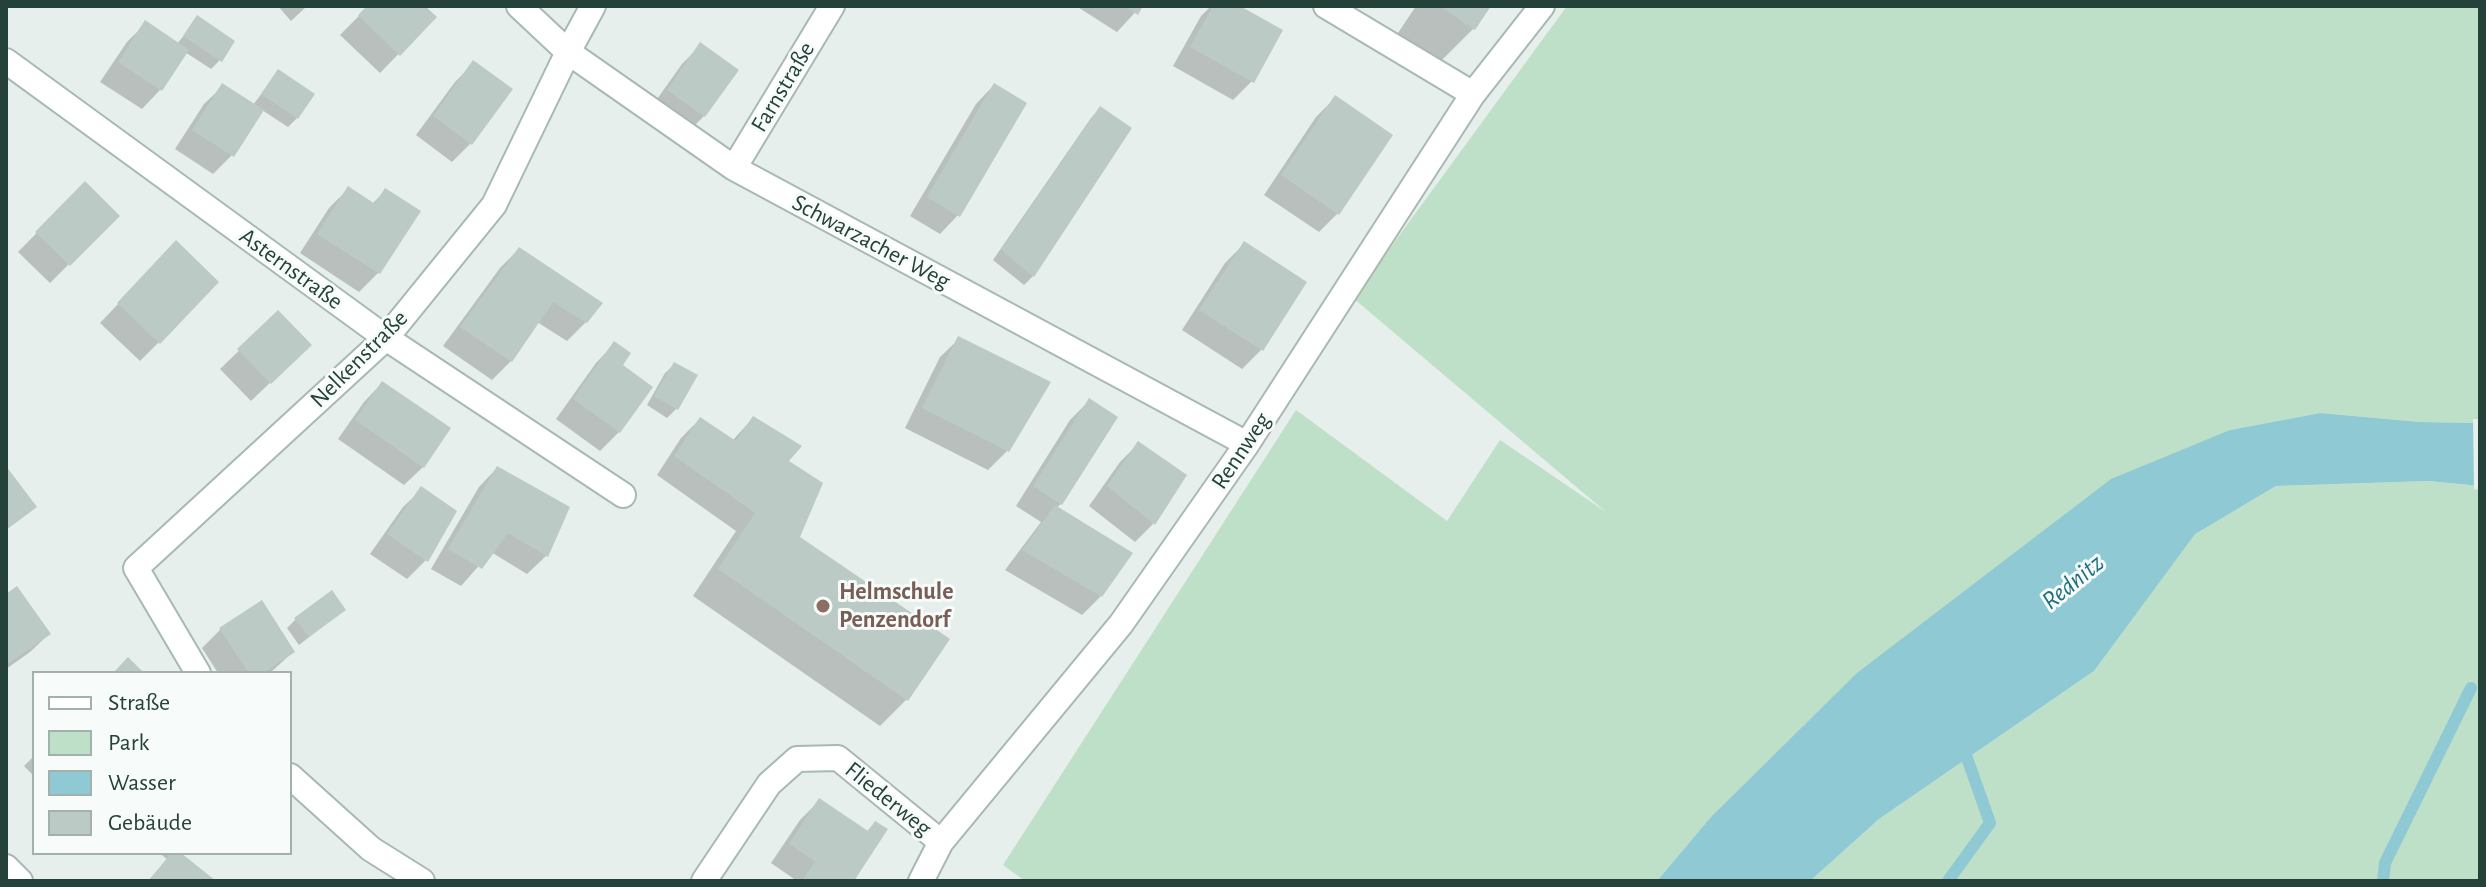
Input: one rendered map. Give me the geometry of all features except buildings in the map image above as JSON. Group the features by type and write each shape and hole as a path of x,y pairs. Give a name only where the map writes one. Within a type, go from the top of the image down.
{"street":[{"name":"Schwarzacher Weg","path":"519,6 568,52 734,168 1247,444"},
{"name":"Nelkenstraße","path":"197,671 136,568 386,338 494,205 593,6"},
{"name":"Farnstraße","path":"734,168 832,6"},
{"path":"1326,6 1473,94"},
{"name":"Rennweg","path":"921,881 941,842 1121,624 1247,444 1473,94 1542,6"},
{"name":"Asternstraße","path":"6,61 386,338 623,495"},
{"name":"Fliederweg","path":"704,881 769,784 797,759 838,758 941,842"},
{"path":"292,778 371,849 422,881"},
{"path":"6,867 20,881"}],"green space":[{"path":"1567,6 2480,6 2480,423 2420,422 2320,413 2230,430 1710,818 1657,881 1025,881 1003,865 1296,410 1447,521 1500,440 1606,512 1353,298 1353,293 1382,259"},
{"path":"2429,481 2480,486 2480,881 1810,881 1879,819 2094,671 2194,534 2276,486"}],"water":[{"name":"Rednitz","path":"2320,413 2420,422 2480,423 2480,486 2429,481 2276,486 2195,534 2094,671 1879,819 1810,881 1657,881 1710,818 1857,673 2111,479 2230,430"}],"pier":[{"path":"2473,419 2480,419 2480,490 2474,489"}],"waterway":[{"path":"2383,881 2385,863 2471,688"},
{"path":"1948,881 1990,823 1967,758"}],"place":[{"name":"Helmschule Penzendorf","path":"823,606"}]}
